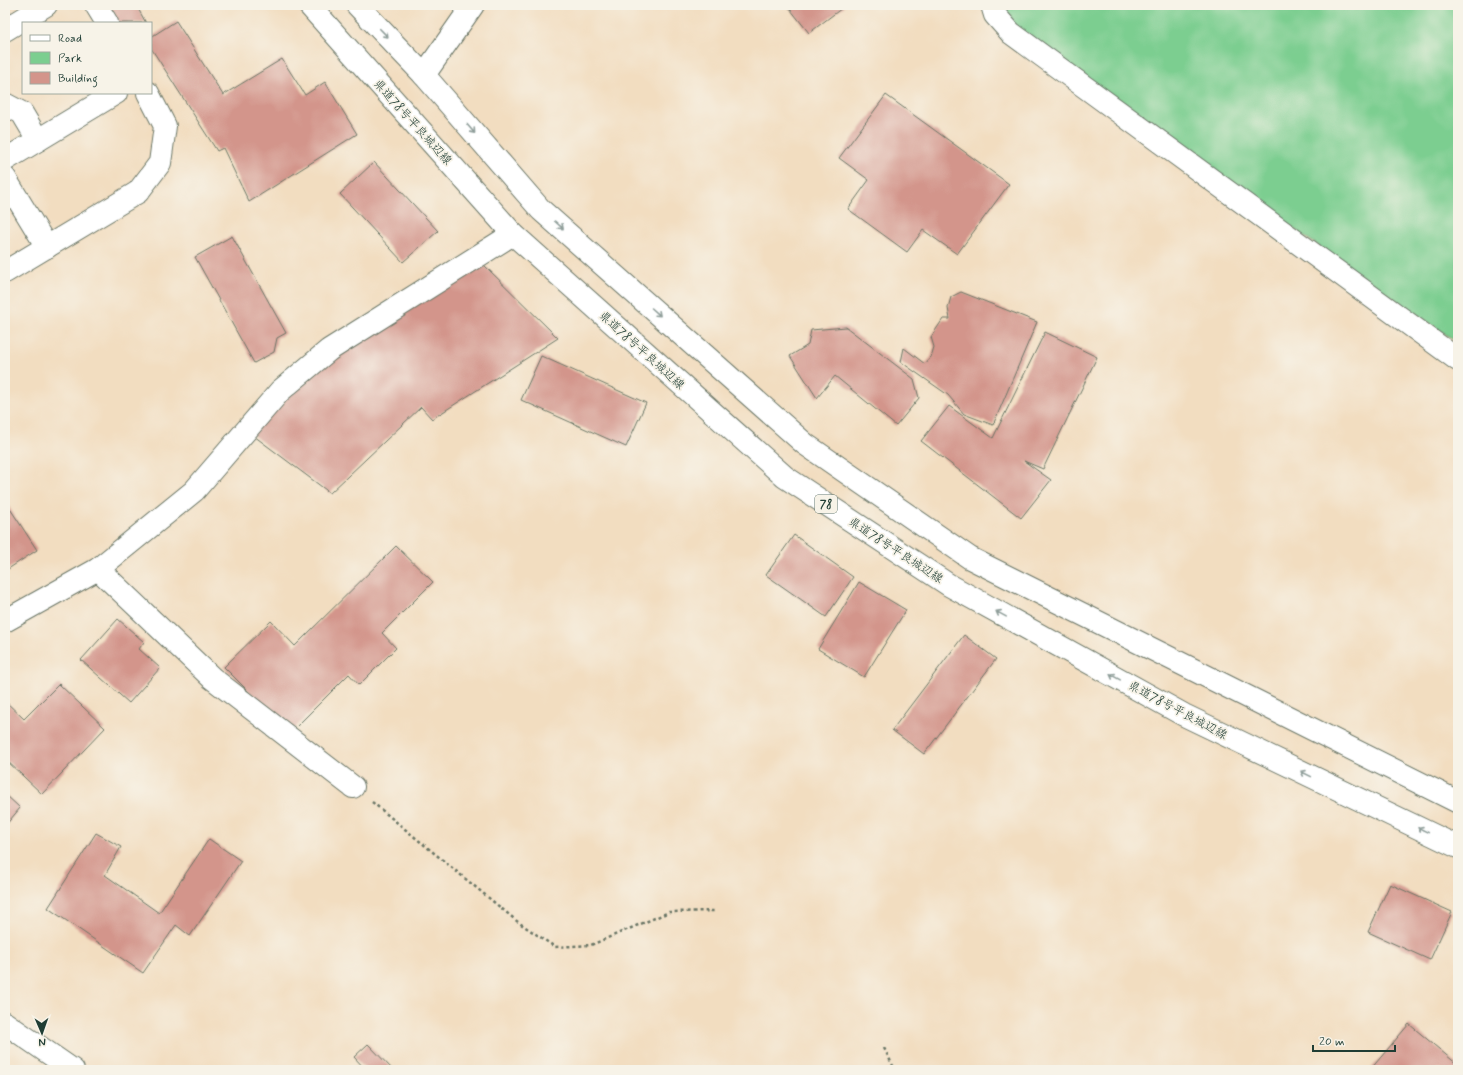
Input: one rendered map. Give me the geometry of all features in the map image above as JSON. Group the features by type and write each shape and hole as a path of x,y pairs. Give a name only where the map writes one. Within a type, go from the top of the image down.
{"main road":[{"path":"5,30 46,5"},
{"path":"96,5 106,22"},
{"name":"県道78号平良城辺線","path":"309,5 513,234 784,477 936,576 1184,715 1458,847"},
{"path":"357,5 424,75 541,210 805,444 970,558 1458,802"},
{"path":"424,75 473,5"},
{"path":"992,5 995,15 1011,33 1458,360"},
{"path":"5,160 114,94"},
{"path":"5,272 138,192 160,163 165,126 149,94"},
{"path":"5,104 22,113 38,140"},
{"path":"5,178 47,247"},
{"path":"5,621 98,569 194,491 280,391 329,350 513,234"},
{"path":"98,569 212,678 353,786"},
{"path":"5,1023 73,1070"}],"path":[{"path":"353,786 518,922 555,947 591,946 670,912 716,911"},
{"path":"884,1048 895,1070"}],"green space":[{"path":"992,5 1458,5 1458,343 1011,33"}],"building":[{"path":"109,5 136,5 145,22 118,22"},
{"path":"787,5 846,5 809,33"},
{"path":"176,21 223,95 282,59 305,95 325,82 357,134 249,202 223,148 217,151 152,50 152,36"},
{"path":"886,95 1009,184 957,254 923,230 907,252 848,209 869,180 839,158"},
{"path":"374,162 438,231 403,262 340,194"},
{"path":"232,236 286,333 277,338 274,352 254,363 195,257"},
{"path":"480,261 558,338 432,419 421,407 330,493 246,430 280,391"},
{"path":"961,292 1037,322 993,425 964,414 948,395 901,362 904,348 925,364 931,357 934,347 931,337 943,319 950,319 948,308 951,297"},
{"path":"846,327 914,379 919,398 896,426 835,376 817,398 790,356 808,345 811,330"},
{"path":"1045,332 1097,357 1043,469 1024,461 1051,480 1021,518 921,441 949,406 993,438"},
{"path":"541,356 646,403 626,447 521,400"},
{"path":"5,501 37,550 5,571"},
{"path":"794,535 853,577 826,617 766,575"},
{"path":"396,546 433,582 382,633 396,648 359,685 349,674 290,733 224,667 271,621 295,646"},
{"path":"859,582 906,610 864,677 818,649"},
{"path":"118,619 144,642 139,649 160,668 129,703 81,660"},
{"path":"964,635 996,659 924,754 892,730"},
{"path":"59,684 105,728 42,794 5,759 5,701 24,719"},
{"path":"5,794 20,808 5,826"},
{"path":"96,833 121,847 105,875 159,913 209,839 241,861 190,936 176,925 143,973 48,908"},
{"path":"1390,884 1452,912 1430,960 1368,932"},
{"path":"1409,1024 1458,1065 1458,1070 1370,1070"},
{"path":"368,1044 393,1070 366,1070 354,1057"}]}
